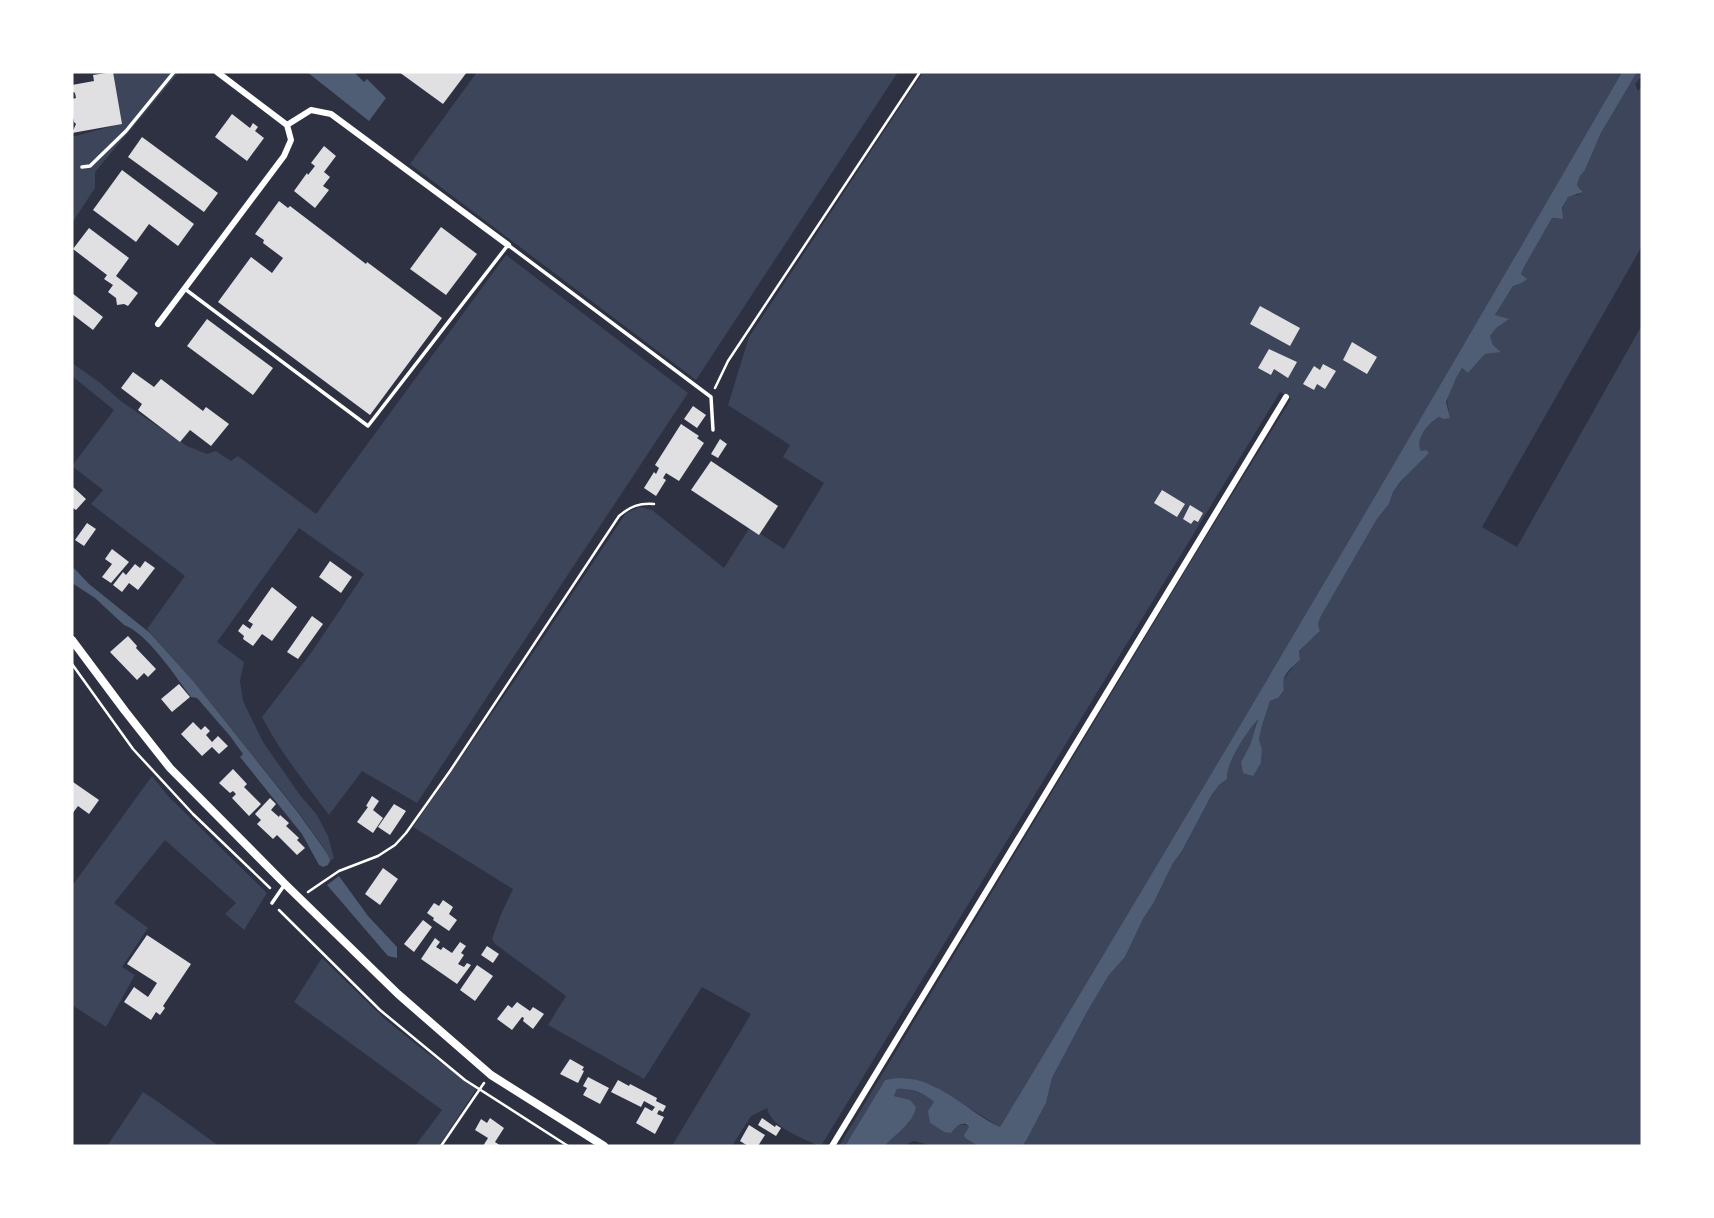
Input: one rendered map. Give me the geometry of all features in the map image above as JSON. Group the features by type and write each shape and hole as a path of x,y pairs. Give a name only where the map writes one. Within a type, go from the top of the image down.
{"street":[{"path":"158,324 284,156 291,140 287,125 217,72"},
{"path":"287,125 311,110 331,114 508,245"},
{"path":"832,1146 1286,397"},
{"path":"72,640 170,768 398,993 491,1075 604,1146"}],"lane":[{"path":"82,167 90,166 126,131 174,72"},
{"path":"185,289 368,426 508,245 711,397 713,430"},
{"path":"272,903 285,884"}],"path":[{"path":"711,397 728,361 920,72"},
{"path":"300,898 339,871 379,856 395,845 450,771 619,516 630,506 654,504"},
{"path":"272,903 380,1010 465,1080 568,1146"},
{"path":"441,1146 491,1075"}],"shaded area":[{"path":"109,72 179,72 95,172 95,188 72,223 72,137 120,124"},
{"path":"307,72 354,72 364,82 367,79 386,98 369,121"},
{"path":"477,72 898,72 696,380 410,164"},
{"path":"923,72 1622,72 1314,601 1000,1127 932,1085 906,1078 885,1080 845,1146 839,1146 1291,399 1280,392 821,1146 780,1126 767,1108 751,1116 732,1146 672,1146 751,1014 702,987 644,1079 548,1025 566,996 495,944 492,939 513,889 413,827 626,513 640,507 652,510 724,568 750,527 784,549 824,483 783,457 790,445 728,405 749,337"},
{"path":"1622,72 1637,72 1601,133 1580,176 1577,185 1583,192 1568,197 1562,208 1563,219 1552,218 1523,269 1521,274 1527,279 1513,286 1495,315 1509,319 1490,336 1493,345 1501,352 1485,354 1468,373 1462,368 1446,402 1450,418 1439,417 1424,432 1420,441 1421,451 1426,450 1429,453 1393,492 1389,504 1377,519 1321,616 1318,624 1320,631 1299,651 1300,660 1285,677 1284,690 1278,698 1270,701 1259,739 1262,749 1261,763 1253,776 1243,773 1241,762 1250,745 1258,719 1233,756 1227,779 1211,796 1173,863 1125,957 1109,975 1087,1012 1052,1078 1046,1103 1026,1141 1022,1146 978,1146 965,1138 969,1127 966,1124 959,1125 951,1133 944,1132 930,1123 928,1111 934,1102 917,1092 897,1089 894,1096 910,1100 916,1107 908,1123 885,1146 845,1146 885,1080 901,1078 932,1085 1000,1127 1314,601"},
{"path":"1637,72 1642,72 1635,84 1638,91 1642,85 1642,246 1482,527 1517,547 1642,325 1642,1146 1022,1146 1046,1103 1052,1078 1087,1012 1109,975 1125,957 1173,863 1211,796 1227,779 1234,755 1258,718 1250,745 1241,762 1252,776 1261,763 1262,749 1259,739 1270,701 1278,698 1286,677 1300,660 1299,651 1320,631 1318,624 1321,616 1377,519 1389,504 1393,492 1421,452 1419,445 1423,433 1432,422 1449,411 1448,394 1462,368 1468,373 1485,354 1500,351 1493,345 1490,336 1502,322 1495,315 1513,286 1526,279 1520,274 1552,218 1558,219 1568,196 1578,195 1583,191 1577,185 1580,176 1601,133"},
{"path":"506,255 688,393 417,803 362,771 329,815 285,755 262,717 311,653 364,574 299,528 217,642 244,662 240,681 243,701 263,742 317,815 328,836 334,858 330,861 300,814 194,682 147,629 185,576 91,504 103,490 72,466 114,410 72,376 72,363 122,402 187,446 207,454 216,451 231,461 238,456 316,514"},
{"path":"72,566 89,584 150,633 194,682 300,815 329,856 328,865 319,865 302,834 240,757 243,754 230,736 197,698 191,697 152,646 95,598 72,583"},
{"path":"152,776 168,796 267,893 244,930 225,914 236,903 165,840 114,903 148,928 122,967 135,975 106,1027 72,1005 72,886"},
{"path":"339,876 368,916 397,947 397,958 388,956 327,885"},
{"path":"322,958 386,1020 477,1088 439,1146 415,1146 442,1110 294,1002"},
{"path":"905,1088 928,1096 934,1102 930,1123 944,1132 966,1125 969,1127 965,1138 978,1146 932,1146 914,1141 903,1146 885,1146 909,1123 910,1100 894,1096 897,1089"},
{"path":"143,1092 154,1099 219,1146 107,1146"}],"building":[{"path":"113,72 122,124 72,133 76,124 72,113 72,99 76,98 72,85 94,81 93,75"},
{"path":"399,72 467,72 443,104"},
{"path":"232,114 250,128 253,123 258,127 255,131 264,138 247,161 215,137"},
{"path":"142,137 218,193 204,212 128,157"},
{"path":"324,146 336,156 324,172 330,177 323,186 329,190 315,208 294,191 315,166 311,163"},
{"path":"122,170 194,224 178,246 149,224 136,242 93,210"},
{"path":"279,201 288,208 290,206 442,318 370,415 218,302 251,257 272,273 283,258 255,234"},
{"path":"441,227 477,254 446,295 410,269"},
{"path":"89,228 129,258 116,276 138,293 128,306 117,305 116,298 108,292 113,285 104,279 107,275 73,249"},
{"path":"72,293 103,317 93,330 72,314"},
{"path":"1260,306 1300,328 1290,346 1250,324"},
{"path":"207,319 273,368 253,395 187,346"},
{"path":"1352,342 1377,357 1367,374 1343,360"},
{"path":"1269,349 1297,362 1288,378 1274,369 1271,375 1258,368"},
{"path":"1323,364 1336,371 1325,389 1317,384 1314,390 1303,384 1314,366 1320,370"},
{"path":"133,372 154,387 161,379 203,411 206,407 229,424 211,446 190,430 180,442 138,410 142,404 121,388"},
{"path":"693,406 706,415 697,428 684,419"},
{"path":"681,424 699,436 697,438 704,443 679,481 666,473 663,478 666,480 656,496 644,488 654,472 656,474 659,468 655,465"},
{"path":"720,439 727,444 718,458 711,454"},
{"path":"711,461 778,506 759,535 691,490"},
{"path":"72,486 86,499 76,510 72,510"},
{"path":"1162,490 1185,504 1177,517 1154,503"},
{"path":"1190,505 1203,513 1198,522 1194,520 1191,524 1183,519"},
{"path":"87,523 96,529 84,546 75,540"},
{"path":"112,549 129,562 111,583 102,577 112,564 105,559"},
{"path":"145,561 155,568 138,590 129,583 122,592 113,585 123,572 126,575 135,564 140,568"},
{"path":"330,561 352,577 341,593 319,577"},
{"path":"272,587 297,607 272,641 262,634 253,646 243,639 244,636 238,631 243,624 250,629 253,624 248,621"},
{"path":"312,616 323,624 298,659 287,652"},
{"path":"128,636 156,669 148,677 144,673 137,680 110,652"},
{"path":"179,684 190,697 172,712 161,699"},
{"path":"193,722 201,730 205,726 210,731 206,735 212,742 218,736 228,746 219,754 212,747 202,756 181,734"},
{"path":"233,769 247,784 244,787 261,804 249,816 232,798 236,794 233,791 230,793 219,783"},
{"path":"73,782 99,800 89,814 78,806 72,814"},
{"path":"372,796 379,801 373,810 383,818 373,833 357,822"},
{"path":"270,798 276,804 271,810 289,823 286,826 305,848 297,855 277,835 273,839 257,824 261,820 255,814"},
{"path":"394,804 406,811 390,835 378,827"},
{"path":"383,868 398,879 380,905 365,894"},
{"path":"443,900 453,907 449,914 457,920 449,931 427,913 434,903 439,906"},
{"path":"423,920 432,927 414,952 404,944"},
{"path":"147,935 191,964 163,1006 165,1008 160,1015 156,1012 151,1020 124,1002 134,987 148,997 157,983 127,964"},
{"path":"435,938 440,942 436,947 441,950 443,947 452,953 460,942 466,946 458,964 464,967 467,963 471,965 457,984 421,959"},
{"path":"487,946 499,954 493,963 481,955"},
{"path":"477,965 493,976 475,1001 460,990"},
{"path":"517,1002 530,1011 533,1007 544,1014 533,1029 522,1017 512,1030 497,1019 508,1005 512,1008"},
{"path":"570,1059 584,1067 578,1083 560,1074"},
{"path":"588,1077 609,1088 600,1104 583,1095 587,1088 583,1086"},
{"path":"618,1080 657,1098 656,1101 666,1106 663,1112 659,1110 657,1114 664,1117 655,1134 636,1123 645,1107 652,1111 655,1107 644,1101 641,1107 611,1092"},
{"path":"490,1118 504,1128 495,1142 501,1146 483,1146 488,1138 475,1130 481,1119 487,1123"},
{"path":"762,1118 781,1128 776,1136 758,1125"},
{"path":"749,1125 765,1135 758,1146 748,1146 740,1141"}]}
